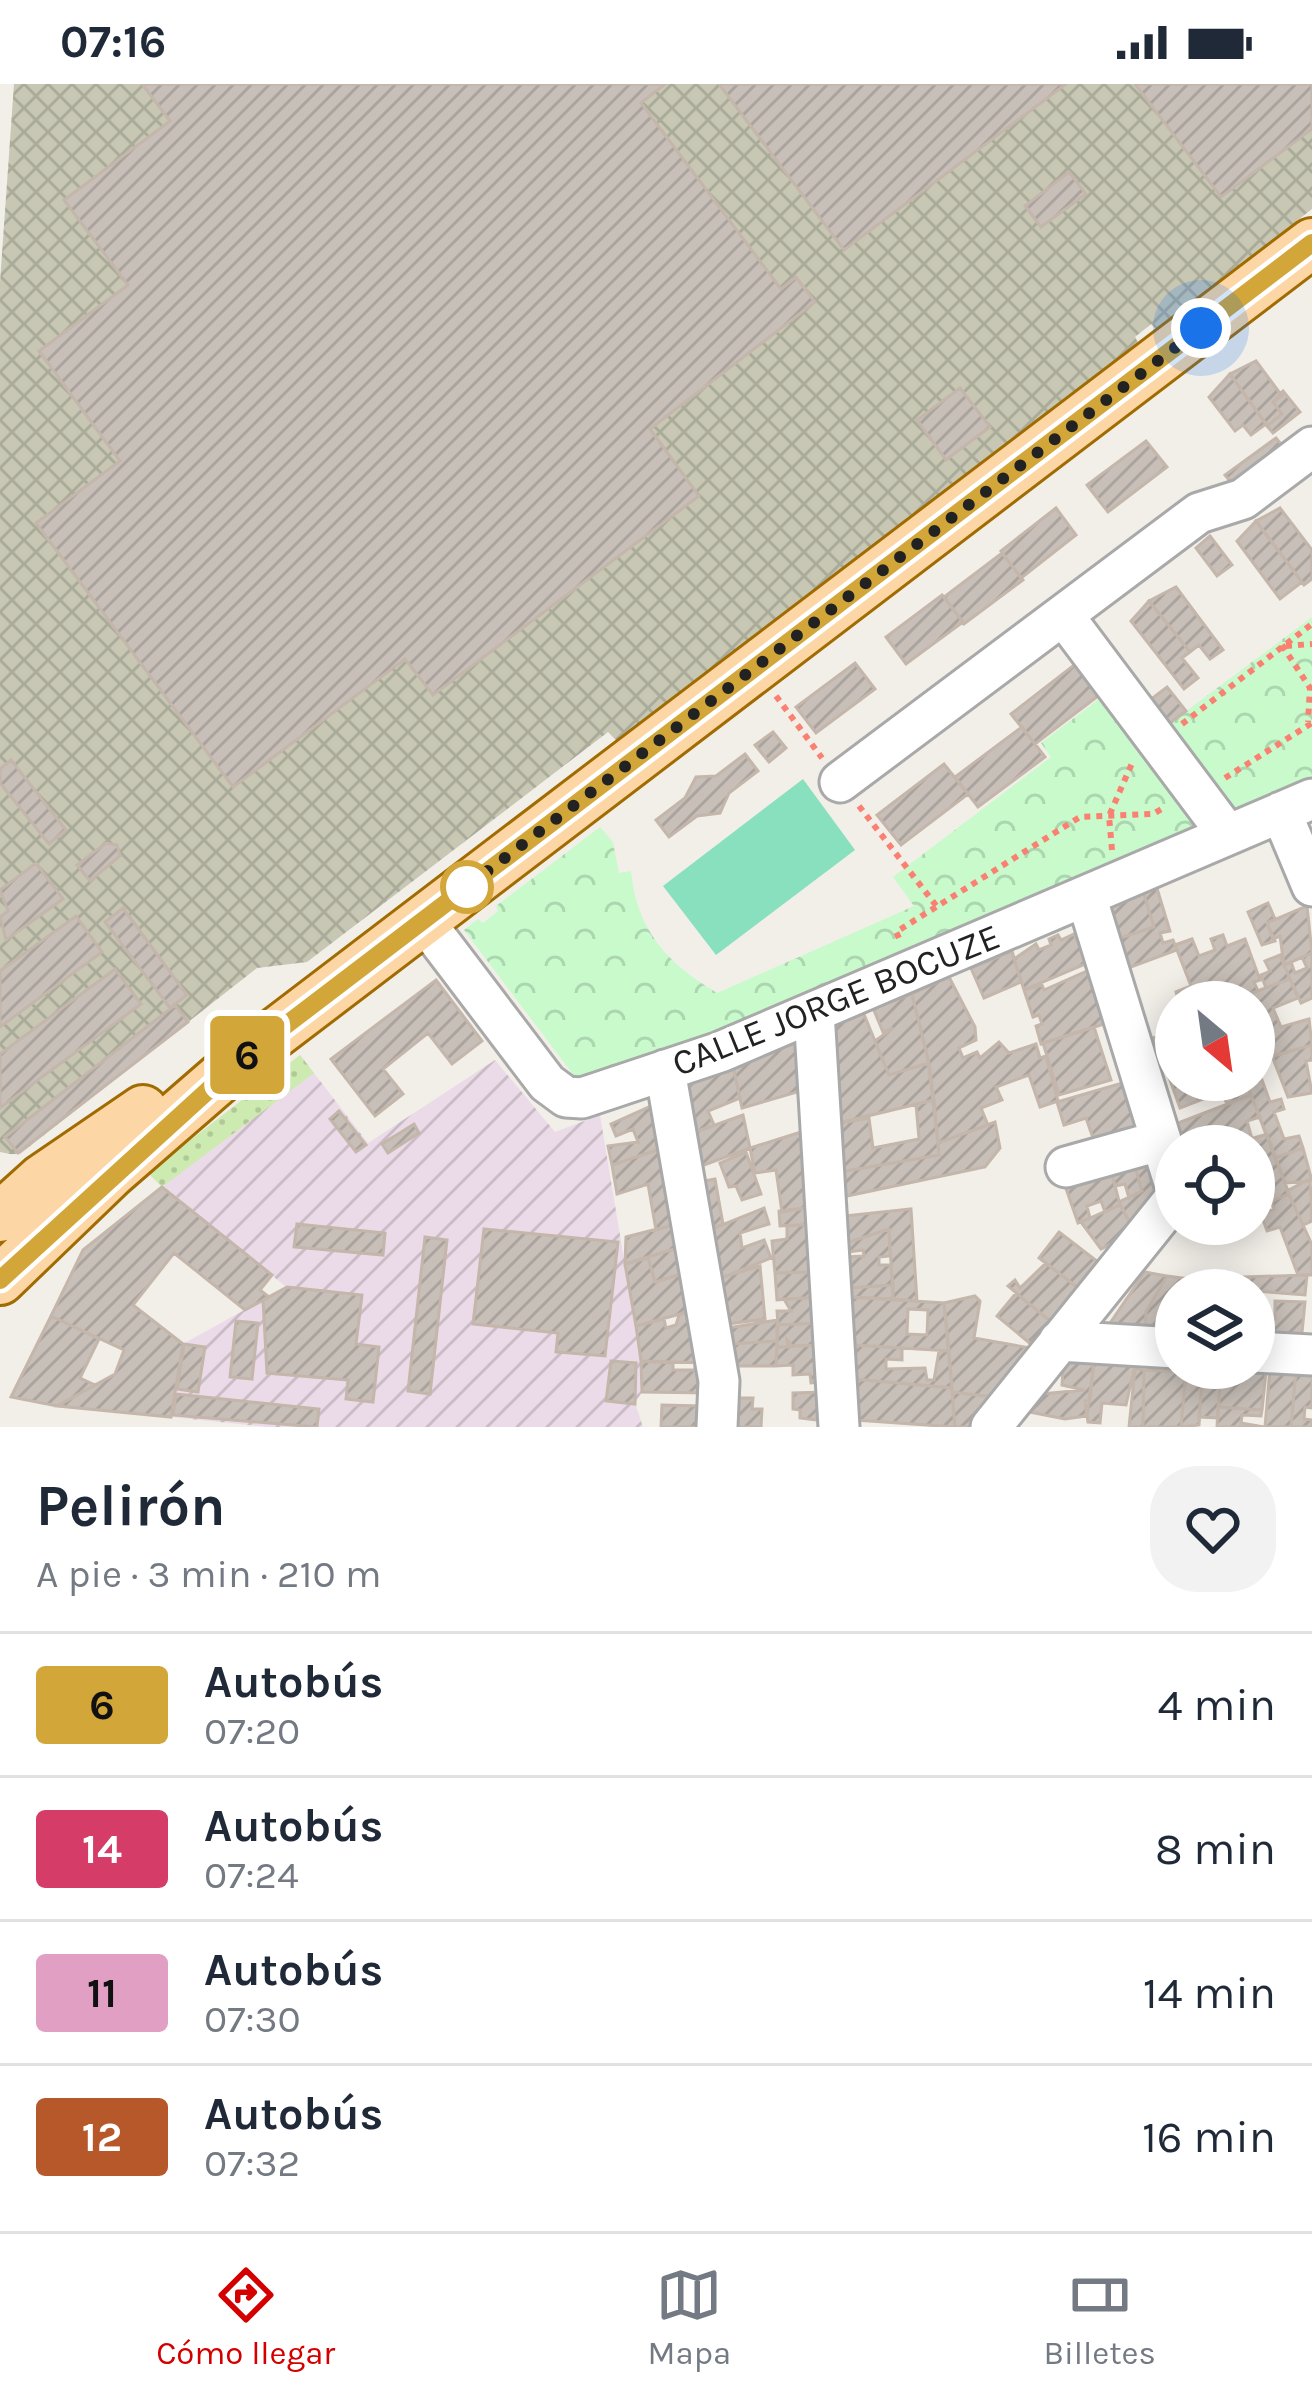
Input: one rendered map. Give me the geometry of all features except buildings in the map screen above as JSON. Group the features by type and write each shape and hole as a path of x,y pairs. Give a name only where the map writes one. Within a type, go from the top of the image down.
{"main road":[{"path":"0,1280 248,1054 1312,243"},
{"path":"0,1217 21,1179 248,1054"}],"street":[{"path":"840,782 1199,513 1243,499 1312,447"},
{"path":"1063,615 1228,835"},
{"name":"CALLE JORGE BOCUZE","path":"424,920 555,1091 582,1099 814,1012 1296,806"},
{"path":"1296,806 1312,886"},
{"path":"1101,889 1155,1125"},
{"path":"814,1012 839,1427"},
{"path":"664,1070 719,1381 717,1427"},
{"path":"1066,1167 1155,1142"},
{"path":"991,1427 1155,1220"},
{"path":"1060,1341 1155,1347"},
{"path":"1275,1353 1312,1355"}],"path":[{"path":"1101,889 1109,816 1127,766 1312,623"},
{"path":"1282,645 1312,644"},
{"path":"912,970 896,932 1080,817 1153,814 1194,789 1226,777 1310,723 1311,688 1282,645"}],"shaded area":[{"path":"14,84 1312,84 1312,209 1157,330 1151,324 1135,337 1139,344 617,741 608,732 307,962 257,968 20,1154 10,1154 0,1152 0,282"},
{"path":"300,1055 368,1143 495,1060 555,1132 600,1115 641,1361 642,1392 635,1403 643,1427 268,1427 171,1417 181,1345 286,1287 148,1173"}],"green space":[{"path":"1312,617 1312,779 679,1046 589,1078 575,1077 464,930 478,919 483,923 498,911 496,906 600,827 613,842 619,873 631,871 640,911 658,943 683,970 717,993 914,906 893,877 1051,757 1041,743 1107,693 1145,742"},
{"path":"803,779 855,850 716,955 663,886"},
{"path":"300,1055 314,1073 162,1187 148,1173"}],"bus line":[{"name":"6","path":"0,1280 111,1173 248,1054 1312,243"}],"route":[{"path":"467,887 460,892 1201,328"}]}
